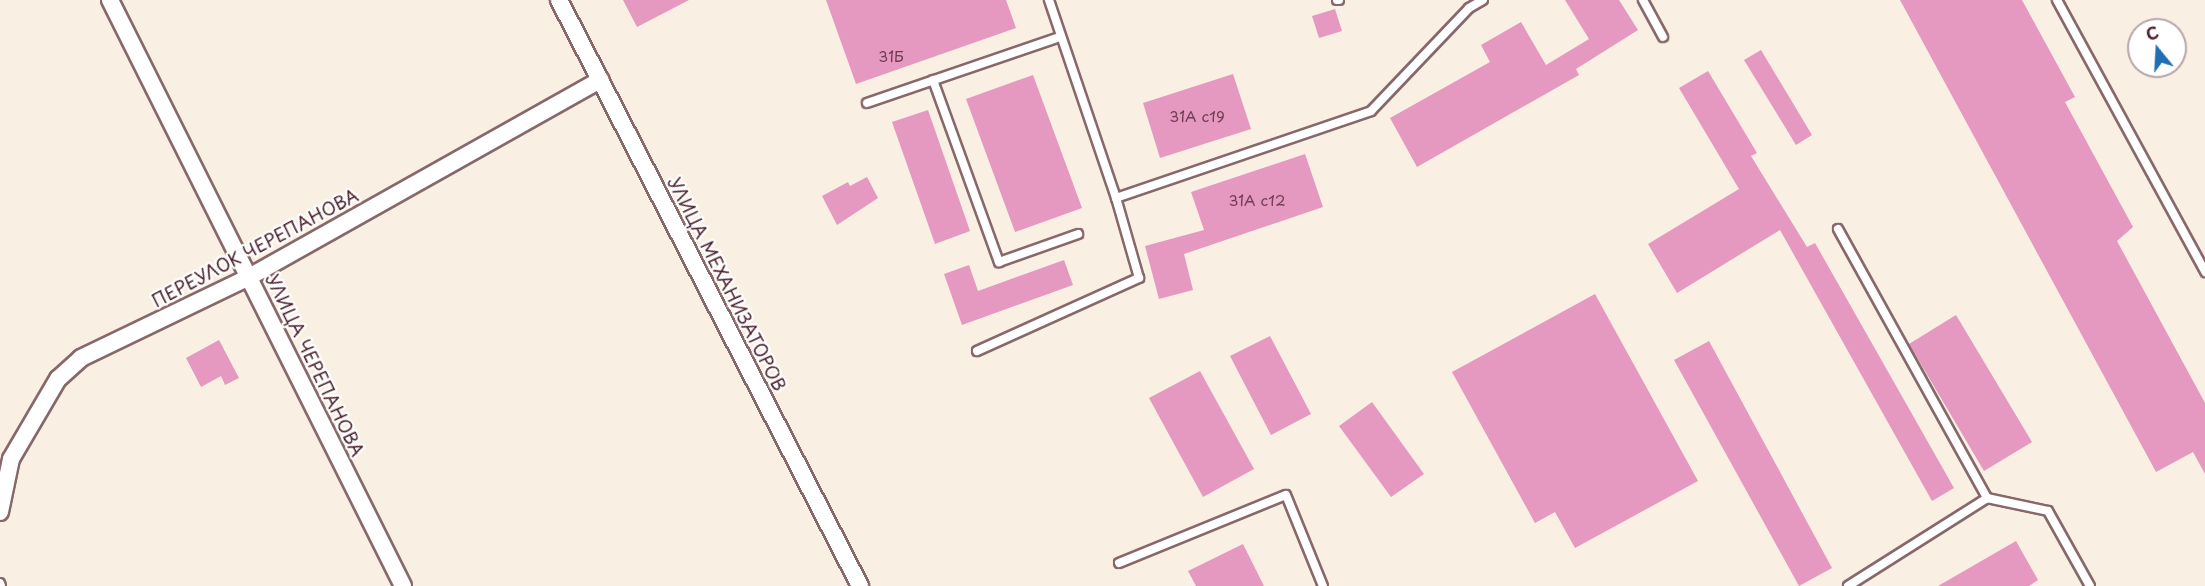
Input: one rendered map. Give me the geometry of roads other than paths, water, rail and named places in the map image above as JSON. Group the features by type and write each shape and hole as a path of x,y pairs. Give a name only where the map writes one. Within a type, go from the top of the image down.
{"street":[{"name":"УЛИЦА ЧЕРЕПАНОВА","path":"110,0 403,586"},
{"name":"УЛИЦА МЕХАНИЗАТОРОВ","path":"559,0 860,586"},
{"name":"ПЕРЕУЛОК ЧЕРЕПАНОВА","path":"0,512 11,459 57,379 81,358 249,277 600,80"}],"lane":[{"path":"977,351 1139,278 1116,198 1049,0"},
{"path":"1116,198 1371,111 1469,8 1483,0"},
{"path":"1642,0 1663,37"},
{"path":"2057,0 2205,272"},
{"path":"867,103 1060,37"},
{"path":"933,80 999,262 1078,234"},
{"path":"1838,229 1987,498"},
{"path":"1119,563 1286,495 1323,586"},
{"path":"1848,586 1987,498 2048,511 2090,586"}]}
